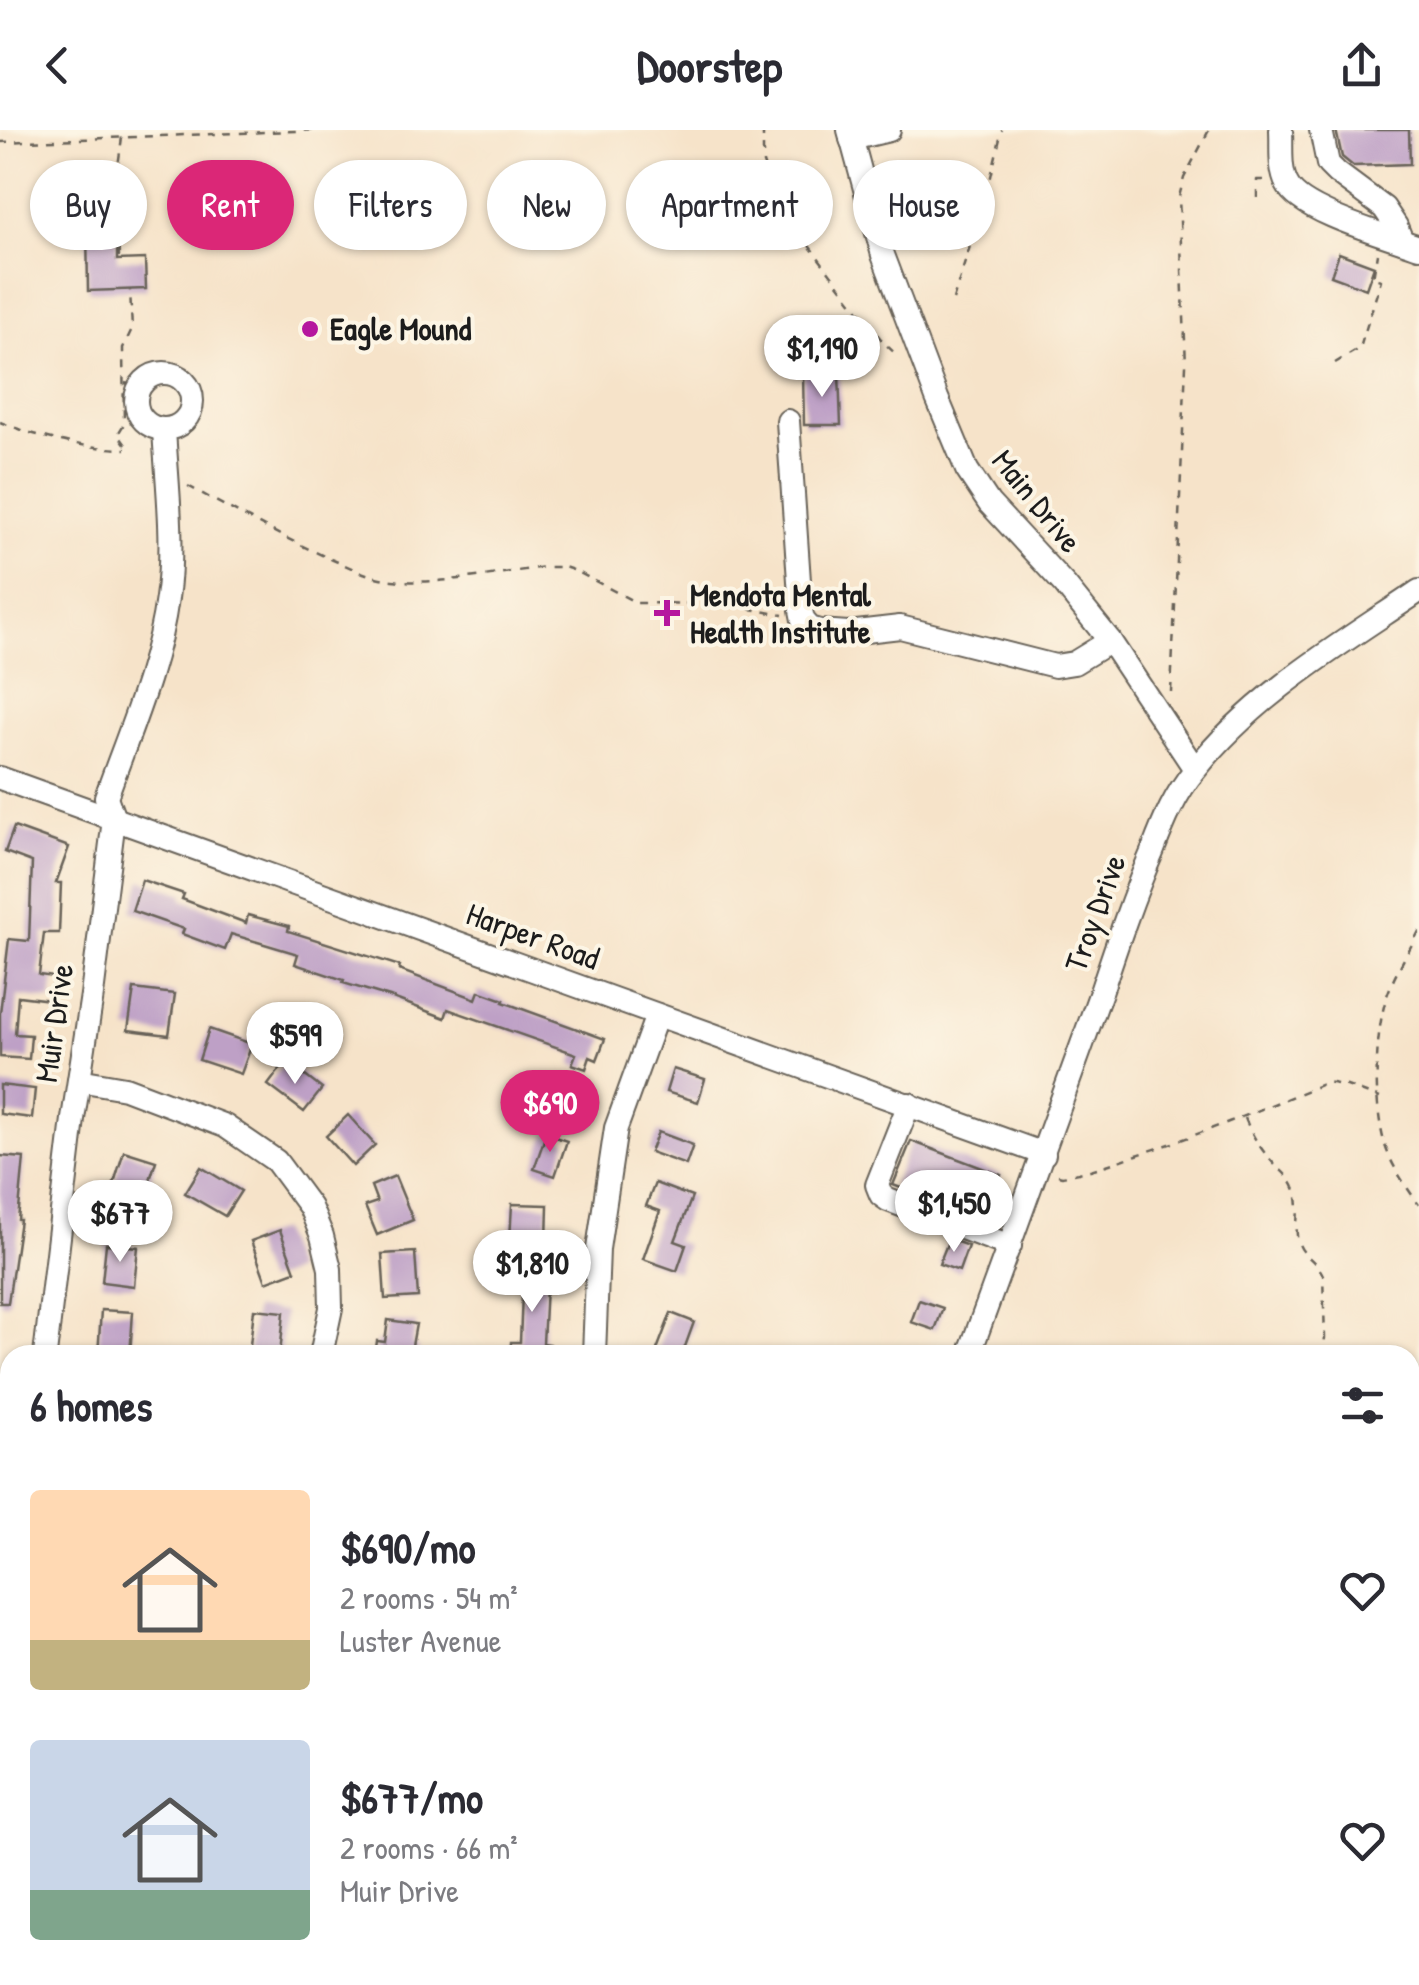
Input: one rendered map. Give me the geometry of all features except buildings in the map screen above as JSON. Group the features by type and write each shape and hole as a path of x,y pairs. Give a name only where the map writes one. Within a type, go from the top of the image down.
{"street":[{"path":"850,135 889,130"},
{"path":"1281,130 1283,172 1294,196 1303,203 1410,244"},
{"name":"Main Drive","path":"850,135 884,255 967,470 989,503 1110,640 1195,769"},
{"path":"1283,172 1322,141 1328,164 1384,208 1410,244"},
{"path":"161,372 178,376 190,390 191,408 181,423 164,429 147,424 140,417 131,384 161,372"},
{"path":"788,421 800,610 810,628 833,634 900,627 1055,666 1074,663 1110,640"},
{"name":"Muir Drive","path":"46,1345 114,819 106,797 154,661 168,594 164,429"},
{"name":"Troy Drive","path":"972,1345 1142,876 1170,809 1195,769 1243,718 1419,591"},
{"name":"Harper Road","path":"0,778 1044,1154"},
{"path":"594,1345 598,1248 616,1128 657,1016"},
{"path":"79,1080 125,1088 225,1126 276,1161 310,1207 322,1236 330,1269 331,1308 324,1345"},
{"path":"910,1104 877,1185 881,1195 1010,1246"}],"path":[{"path":"120,160 123,130"},
{"path":"0,142 320,130"},
{"path":"762,130 763,162 777,204 884,343 915,372 927,367"},
{"path":"952,300 988,189 1002,130"},
{"path":"1171,692 1186,364 1179,197 1184,178 1209,130"},
{"path":"1335,363 1360,348 1380,280 1373,278 1377,232"},
{"path":"119,250 119,257"},
{"path":"0,422 56,440 100,448 126,447 118,434 124,424 131,384 123,348 132,330 130,290"},
{"path":"167,476 296,544 386,580 410,582 564,568 590,577 636,603 724,604 804,620"},
{"path":"1419,930 1388,993 1376,1062 1384,1144 1419,1205"},
{"path":"1058,1175 1093,1171 1186,1139 1327,1082 1380,1098"},
{"path":"1245,1116 1264,1152 1294,1186 1299,1216 1297,1239 1323,1275 1324,1345"}],"place":[{"name":"Eagle Mound","path":"310,329"},
{"name":"Mendota Mental Health Institute","path":"667,613"}]}
